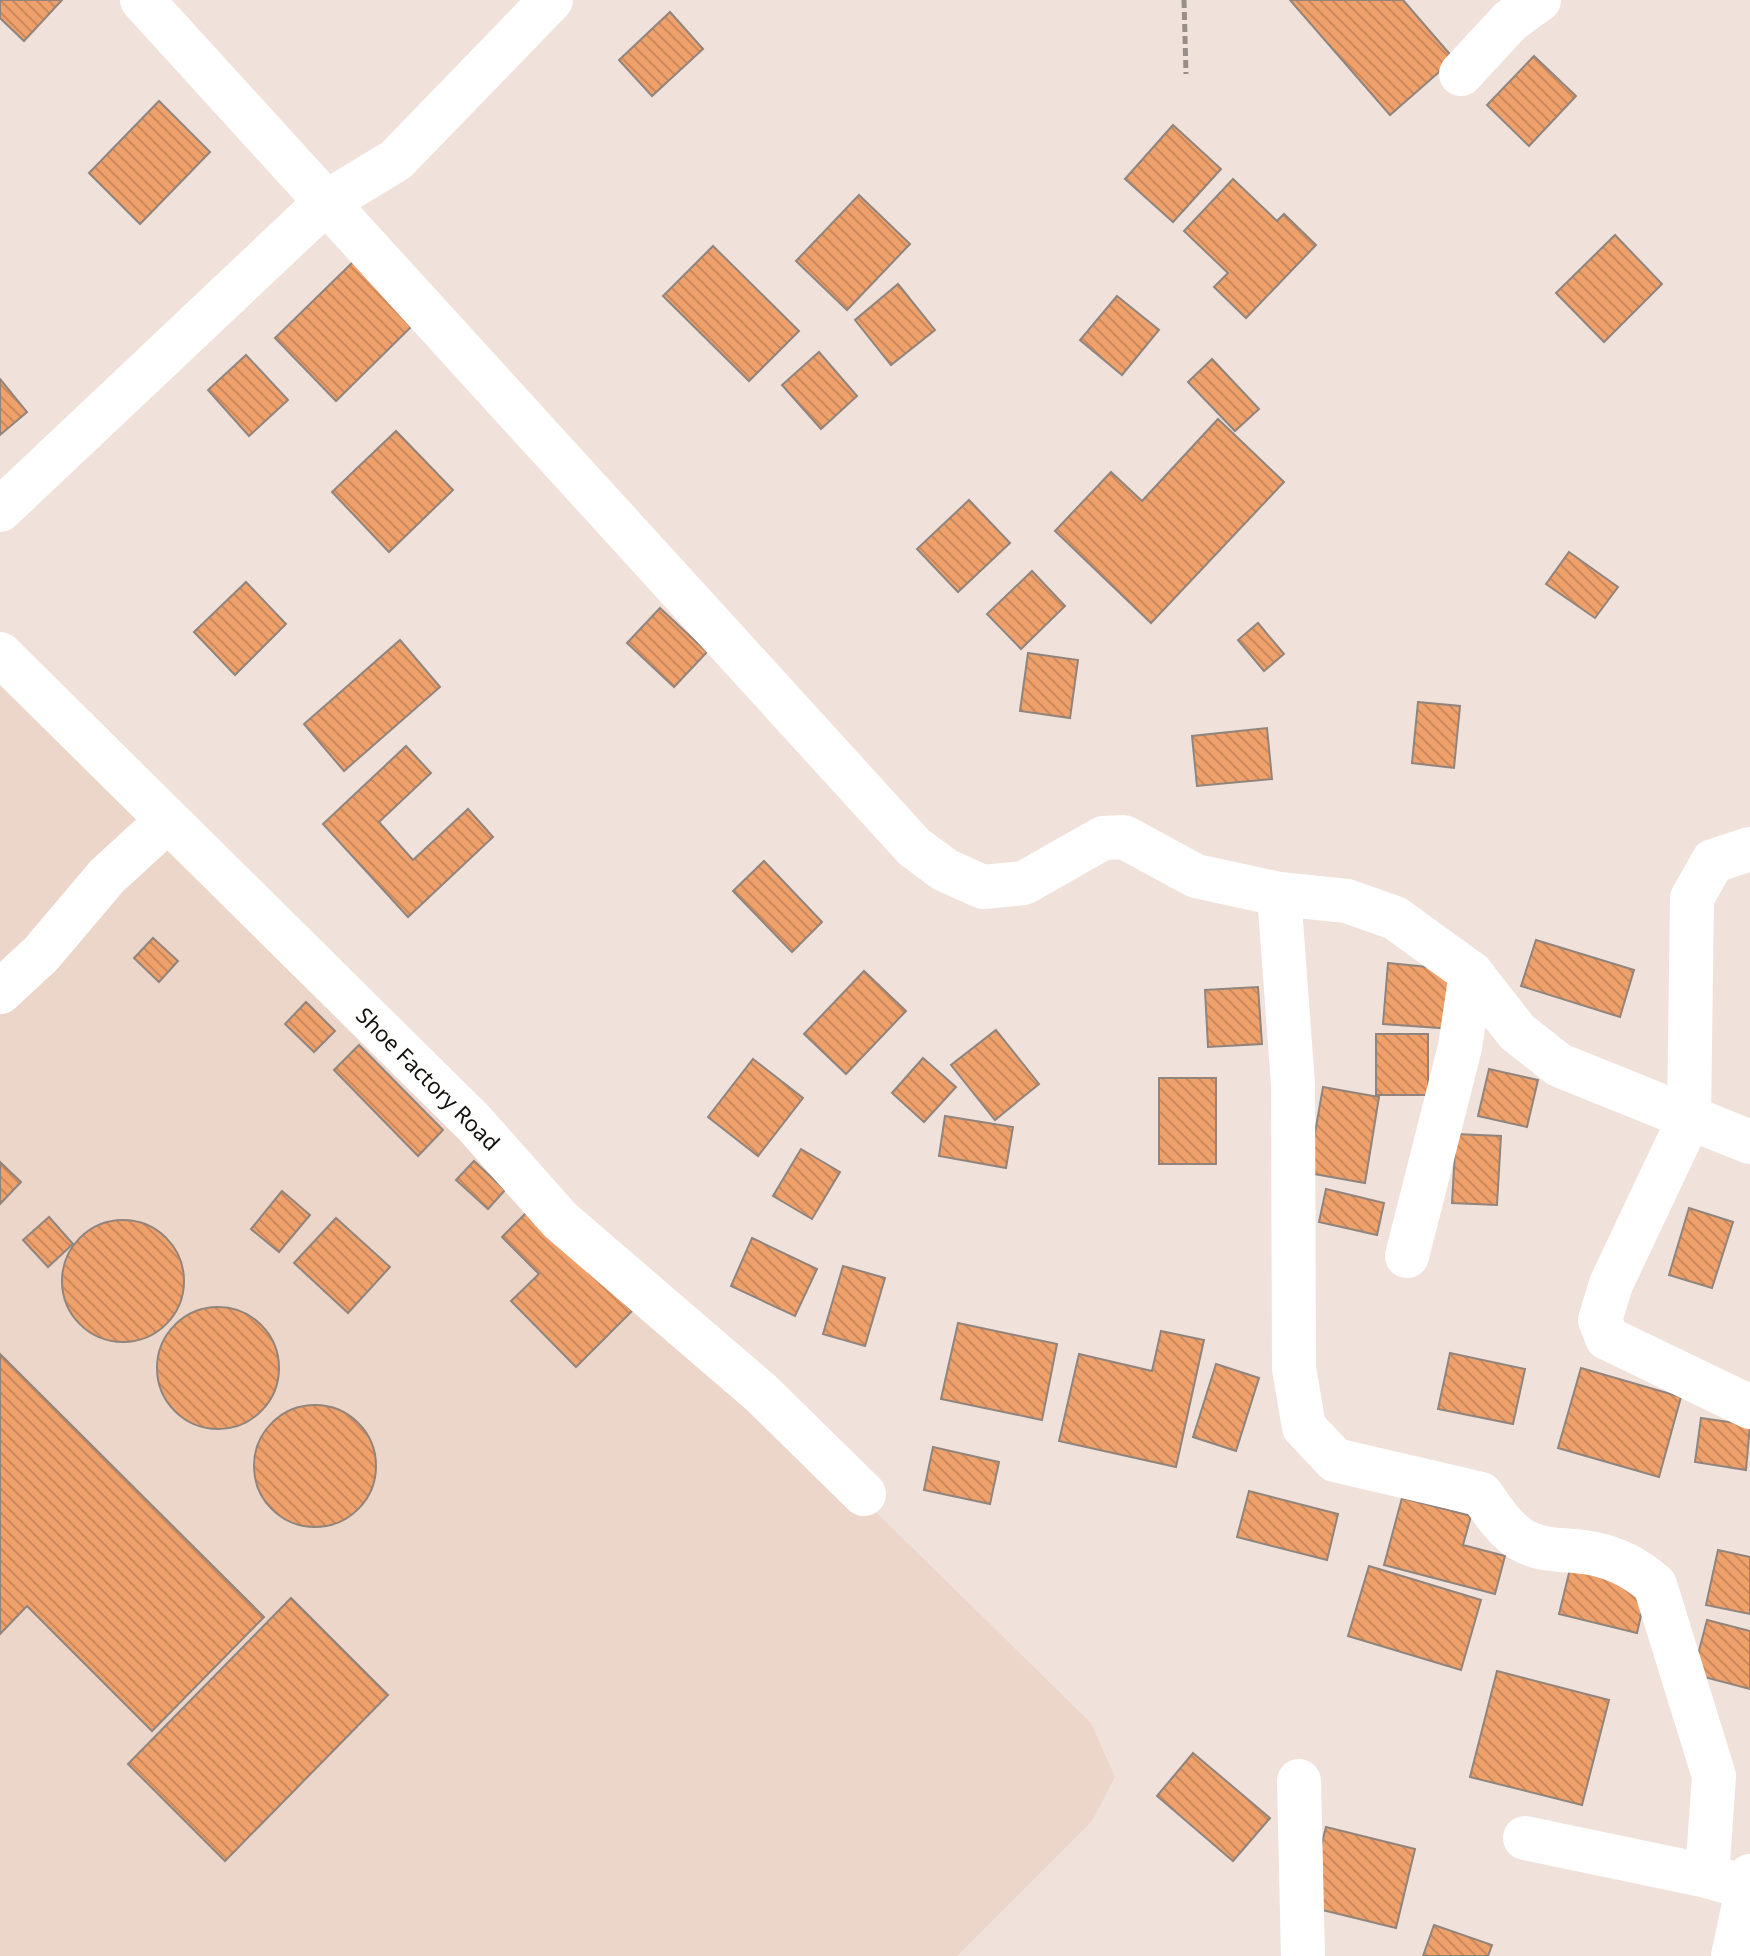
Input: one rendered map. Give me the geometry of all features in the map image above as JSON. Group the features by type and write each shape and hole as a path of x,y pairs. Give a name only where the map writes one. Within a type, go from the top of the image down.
{"street":[{"path":"142,0 914,847 945,870 983,887 1024,883 1103,838 1124,837 1196,876 1279,894 1347,901 1395,918 1471,973 1517,1032 1559,1065 1750,1142"},
{"path":"0,510 325,203 396,160 551,0"},
{"path":"1461,74 1510,21 1539,0"},
{"name":"Shoe Factory Road","path":"0,654 166,822 256,905 474,1123 560,1220 761,1393 864,1494"},
{"path":"0,992 41,954 107,876 166,822"},
{"path":"1750,849 1713,861 1692,898 1689,1119 1611,1284 1600,1320 1607,1338 1750,1407"},
{"path":"1279,894 1293,1085 1294,1368 1304,1427 1335,1460 1481,1494 1501,1523 1522,1540 1545,1549 1595,1554 1633,1566 1655,1585 1714,1776 1739,1882 1733,1956"},
{"path":"1407,1256 1460,1047 1471,973"},
{"path":"1299,1781 1303,1956"},
{"path":"1525,1838 1739,1882"}],"path":[{"path":"1184,0 1186,74"}],"shaded area":[{"path":"0,653 1091,1723 1115,1777 1092,1821 957,1956 0,1956"}],"building":[{"path":"0,0 62,0 24,41 0,18"},
{"path":"1290,0 1403,0 1454,59 1390,115"},
{"path":"670,12 703,49 652,96 619,60"},
{"path":"1534,56 1576,96 1529,146 1487,105"},
{"path":"159,101 210,152 140,224 89,173"},
{"path":"1173,125 1221,169 1173,222 1125,179"},
{"path":"1233,179 1277,221 1284,214 1316,245 1246,318 1214,287 1228,273 1184,231"},
{"path":"859,195 910,244 847,310 796,261"},
{"path":"1615,235 1662,284 1604,342 1556,293"},
{"path":"713,246 799,331 749,381 663,296"},
{"path":"354,261 415,323 336,401 275,338"},
{"path":"898,284 935,330 891,365 855,320"},
{"path":"1117,296 1159,330 1122,375 1080,340"},
{"path":"819,352 857,396 821,429 782,385"},
{"path":"246,355 288,400 249,436 208,390"},
{"path":"1212,359 1259,409 1235,431 1188,382"},
{"path":"0,379 27,412 0,435"},
{"path":"1218,419 1284,482 1151,623 1055,531 1111,472 1142,501"},
{"path":"396,431 453,490 389,552 332,492"},
{"path":"969,500 1010,543 958,592 917,549"},
{"path":"1569,552 1618,587 1595,618 1546,584"},
{"path":"1032,571 1065,606 1021,649 987,614"},
{"path":"246,582 286,624 235,675 194,632"},
{"path":"660,608 707,652 674,687 627,643"},
{"path":"1258,623 1284,654 1264,671 1238,640"},
{"path":"400,640 440,687 344,771 304,724"},
{"path":"1028,653 1078,660 1070,718 1020,711"},
{"path":"1418,702 1460,706 1454,768 1412,763"},
{"path":"1267,728 1272,779 1197,786 1192,736"},
{"path":"406,746 431,773 379,822 413,860 468,809 493,837 408,917 323,824"},
{"path":"764,861 822,922 792,952 733,891"},
{"path":"153,938 178,961 159,982 134,958"},
{"path":"1536,940 1634,970 1620,1017 1521,986"},
{"path":"1388,963 1458,970 1453,1029 1383,1024"},
{"path":"864,971 906,1011 846,1074 804,1034"},
{"path":"1258,987 1262,1044 1208,1047 1205,990"},
{"path":"306,1002 335,1031 314,1052 285,1024"},
{"path":"996,1030 1039,1084 995,1120 951,1065"},
{"path":"1376,1034 1428,1034 1428,1095 1376,1095"},
{"path":"359,1045 443,1130 418,1156 334,1070"},
{"path":"923,1058 956,1087 924,1122 892,1093"},
{"path":"753,1059 803,1098 758,1156 708,1117"},
{"path":"1489,1069 1538,1080 1527,1127 1478,1116"},
{"path":"1159,1078 1216,1078 1216,1164 1159,1164"},
{"path":"1323,1087 1379,1097 1365,1183 1308,1173"},
{"path":"945,1116 1013,1127 1006,1168 939,1156"},
{"path":"1456,1134 1501,1136 1497,1205 1452,1203"},
{"path":"801,1149 840,1172 812,1219 773,1196"},
{"path":"474,1161 505,1190 488,1209 456,1180"},
{"path":"0,1162 21,1182 0,1204"},
{"path":"1326,1189 1384,1203 1377,1235 1319,1222"},
{"path":"282,1191 310,1215 279,1252 251,1229"},
{"path":"531,1208 632,1311 576,1367 511,1301 539,1274 502,1237"},
{"path":"1689,1208 1733,1222 1712,1288 1669,1275"},
{"path":"49,1217 73,1244 48,1267 23,1240"},
{"path":"336,1218 390,1267 348,1313 294,1263"},
{"path":"123,1220 146,1225 166,1238 179,1258 184,1281 179,1304 166,1324 146,1337 123,1342 100,1337 80,1324 67,1304 62,1281 67,1258 80,1238 100,1225"},
{"path":"752,1238 817,1269 795,1316 731,1286"},
{"path":"843,1266 885,1278 865,1346 823,1334"},
{"path":"218,1307 241,1312 261,1325 274,1345 279,1368 274,1391 261,1411 241,1424 218,1429 195,1424 175,1411 162,1391 157,1368 162,1345 175,1325 195,1312"},
{"path":"958,1323 1057,1344 1042,1420 941,1399"},
{"path":"1161,1331 1204,1340 1176,1467 1059,1441 1079,1354 1152,1371"},
{"path":"1450,1353 1525,1369 1513,1424 1438,1409"},
{"path":"0,1354 264,1617 152,1731 27,1606 0,1634"},
{"path":"1216,1364 1259,1378 1236,1451 1193,1437"},
{"path":"1581,1368 1681,1397 1659,1477 1558,1448"},
{"path":"315,1405 338,1410 358,1423 371,1443 376,1466 371,1489 358,1509 338,1522 315,1527 292,1522 272,1509 259,1489 254,1466 259,1443 272,1423 292,1410"},
{"path":"1701,1418 1750,1425 1746,1470 1695,1462"},
{"path":"933,1447 999,1462 990,1504 924,1490"},
{"path":"1249,1491 1338,1514 1327,1560 1237,1537"},
{"path":"1402,1498 1471,1516 1463,1545 1505,1556 1495,1594 1384,1565"},
{"path":"1718,1550 1750,1557 1750,1614 1706,1605"},
{"path":"1369,1566 1481,1600 1461,1670 1348,1636"},
{"path":"1570,1569 1647,1589 1637,1633 1559,1614"},
{"path":"291,1598 388,1695 225,1861 128,1764"},
{"path":"1707,1620 1750,1631 1750,1689 1693,1674"},
{"path":"1497,1671 1609,1700 1582,1805 1470,1777"},
{"path":"1193,1753 1270,1818 1233,1861 1157,1796"},
{"path":"1326,1827 1415,1849 1396,1928 1306,1906"},
{"path":"1434,1925 1492,1945 1488,1956 1423,1956"}]}
